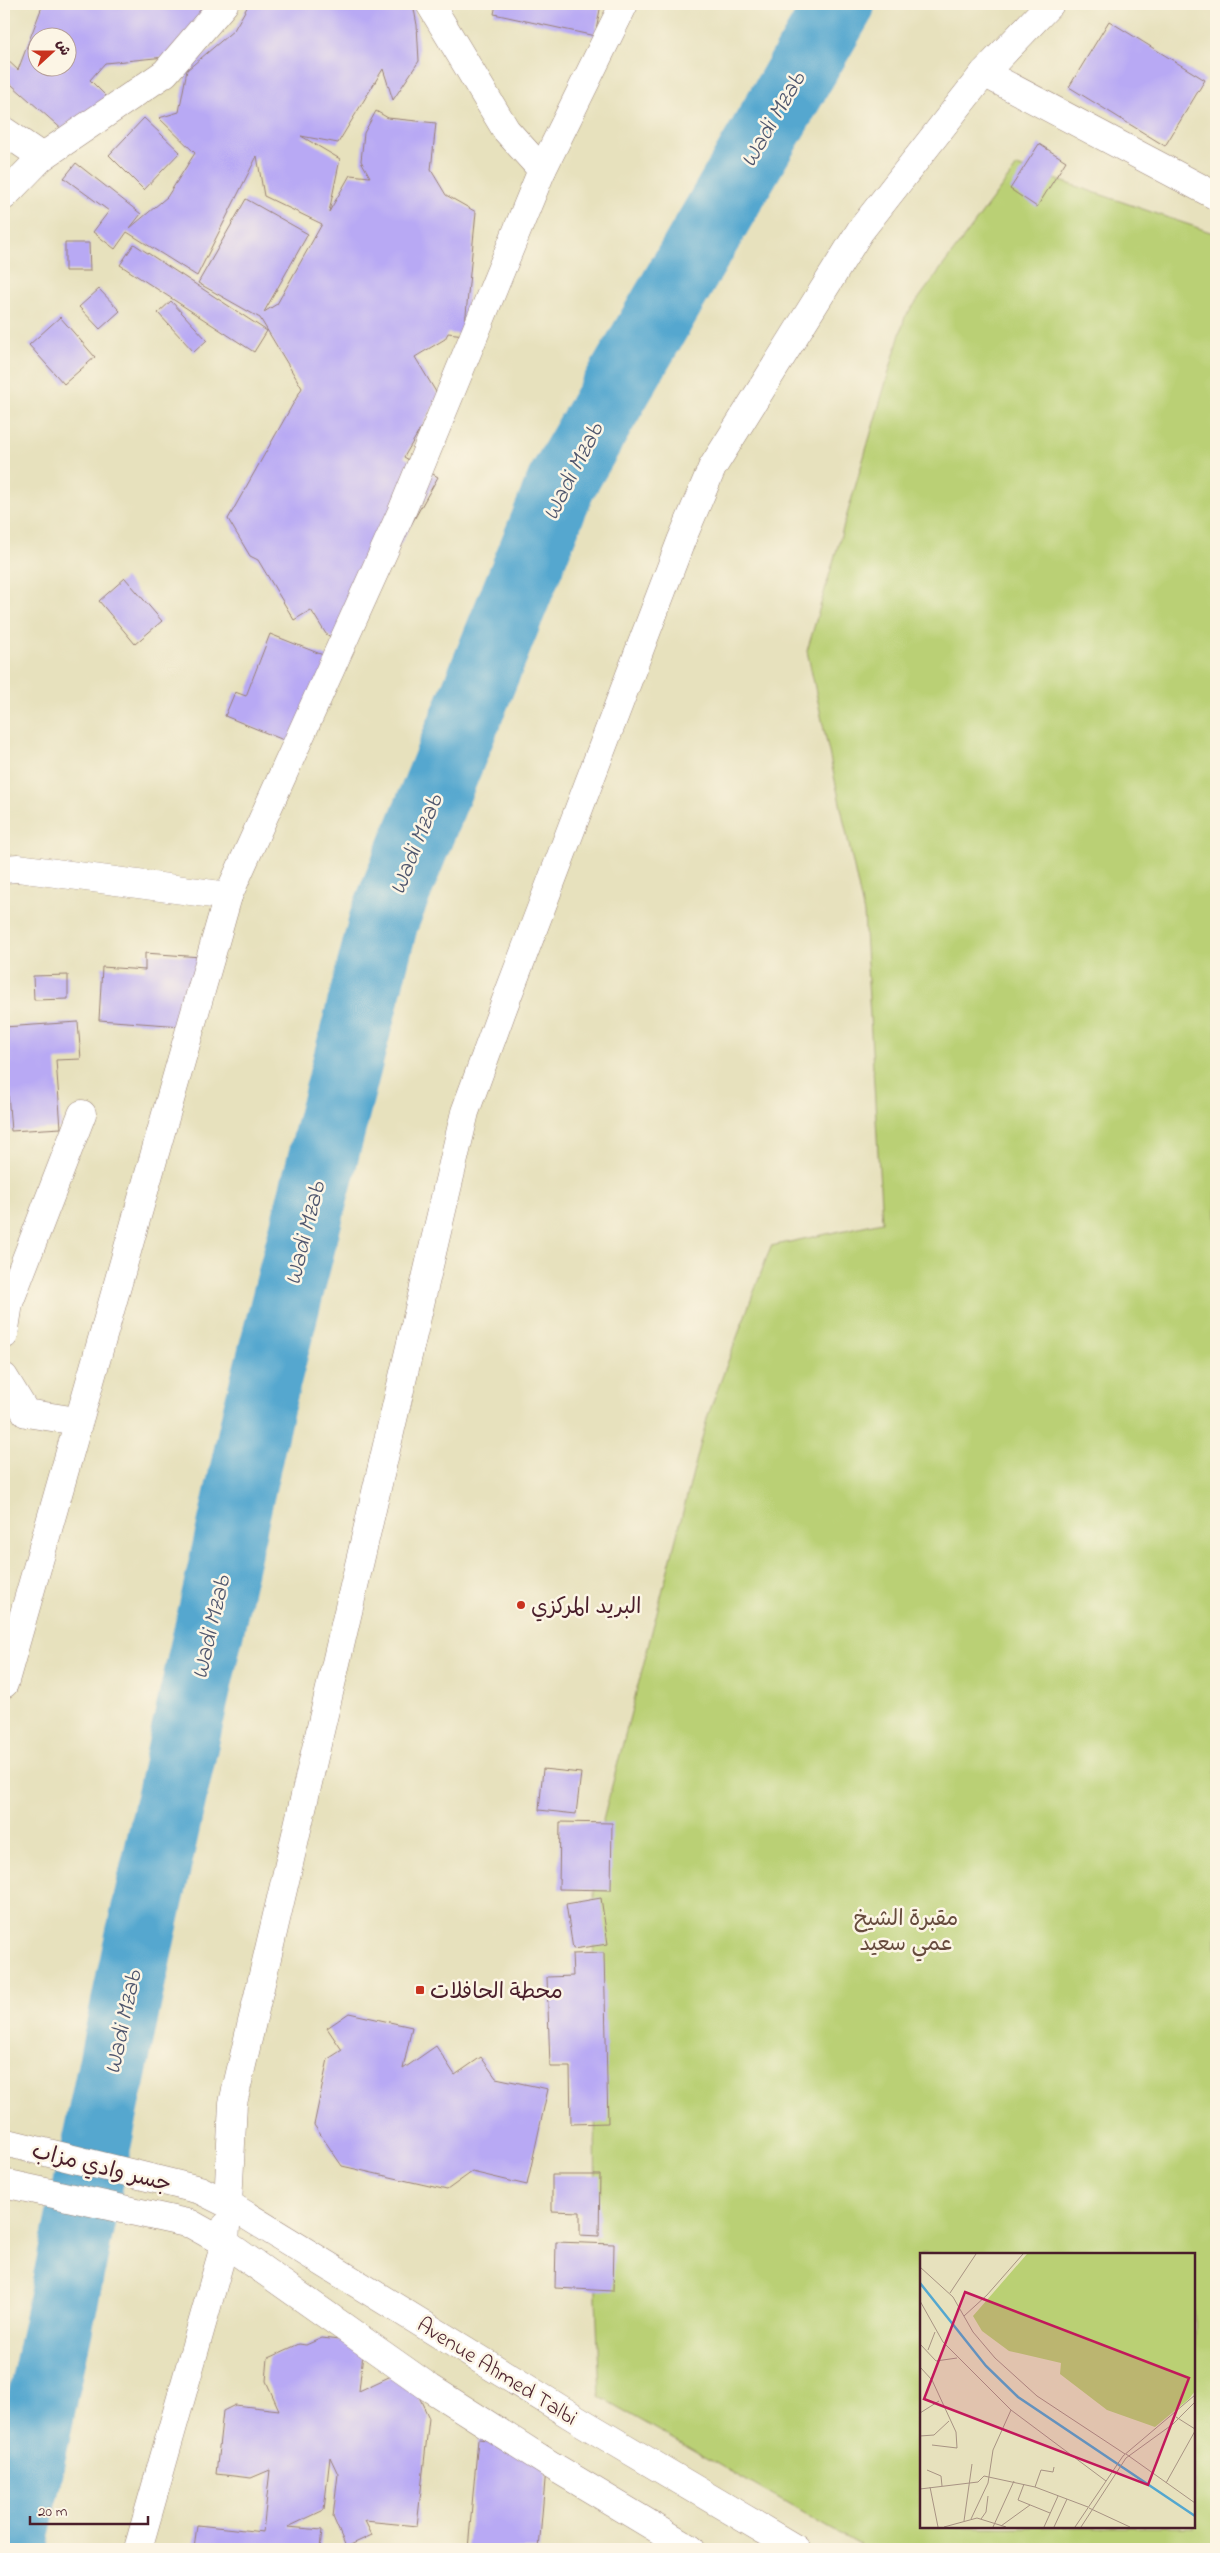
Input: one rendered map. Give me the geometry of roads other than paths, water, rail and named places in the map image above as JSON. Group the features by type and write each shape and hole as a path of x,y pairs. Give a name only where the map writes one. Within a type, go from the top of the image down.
{"street":[{"path":"4,196 42,158 165,73 224,4"},
{"path":"430,4 506,130 542,170"},
{"path":"4,1684 228,896 402,511 542,170 624,4"},
{"path":"138,2549 225,2243 233,2103 466,1112 506,998 678,550 712,468 860,231 984,73 1050,4"},
{"path":"984,73 1216,196"},
{"path":"4,131 42,158"},
{"path":"4,869 18,868 228,896"},
{"path":"4,1335 8,1303 82,1114"},
{"path":"4,1377 26,1413 77,1422"},
{"name":"جسر وادي مزاب","path":"4,2142 200,2190"},
{"name":"جسر وادي مزاب","path":"4,2183 191,2224 225,2243 430,2388 551,2466 691,2549"},
{"name":"Avenue Ahmed Talbi","path":"200,2190 228,2204 580,2421 795,2549"}],"waterway":[{"name":"Wadi Mzab","path":"11,2549 137,1951 258,1411 384,920 561,484 840,4"}],"place":[{"name":"البريد المركزي","path":"521,1605"},
{"name":"محطة الحافلات","path":"420,1990"}],"park label":[{"name":"مقبرة الشيخ عمي سعيد","path":"906,1930"}]}
